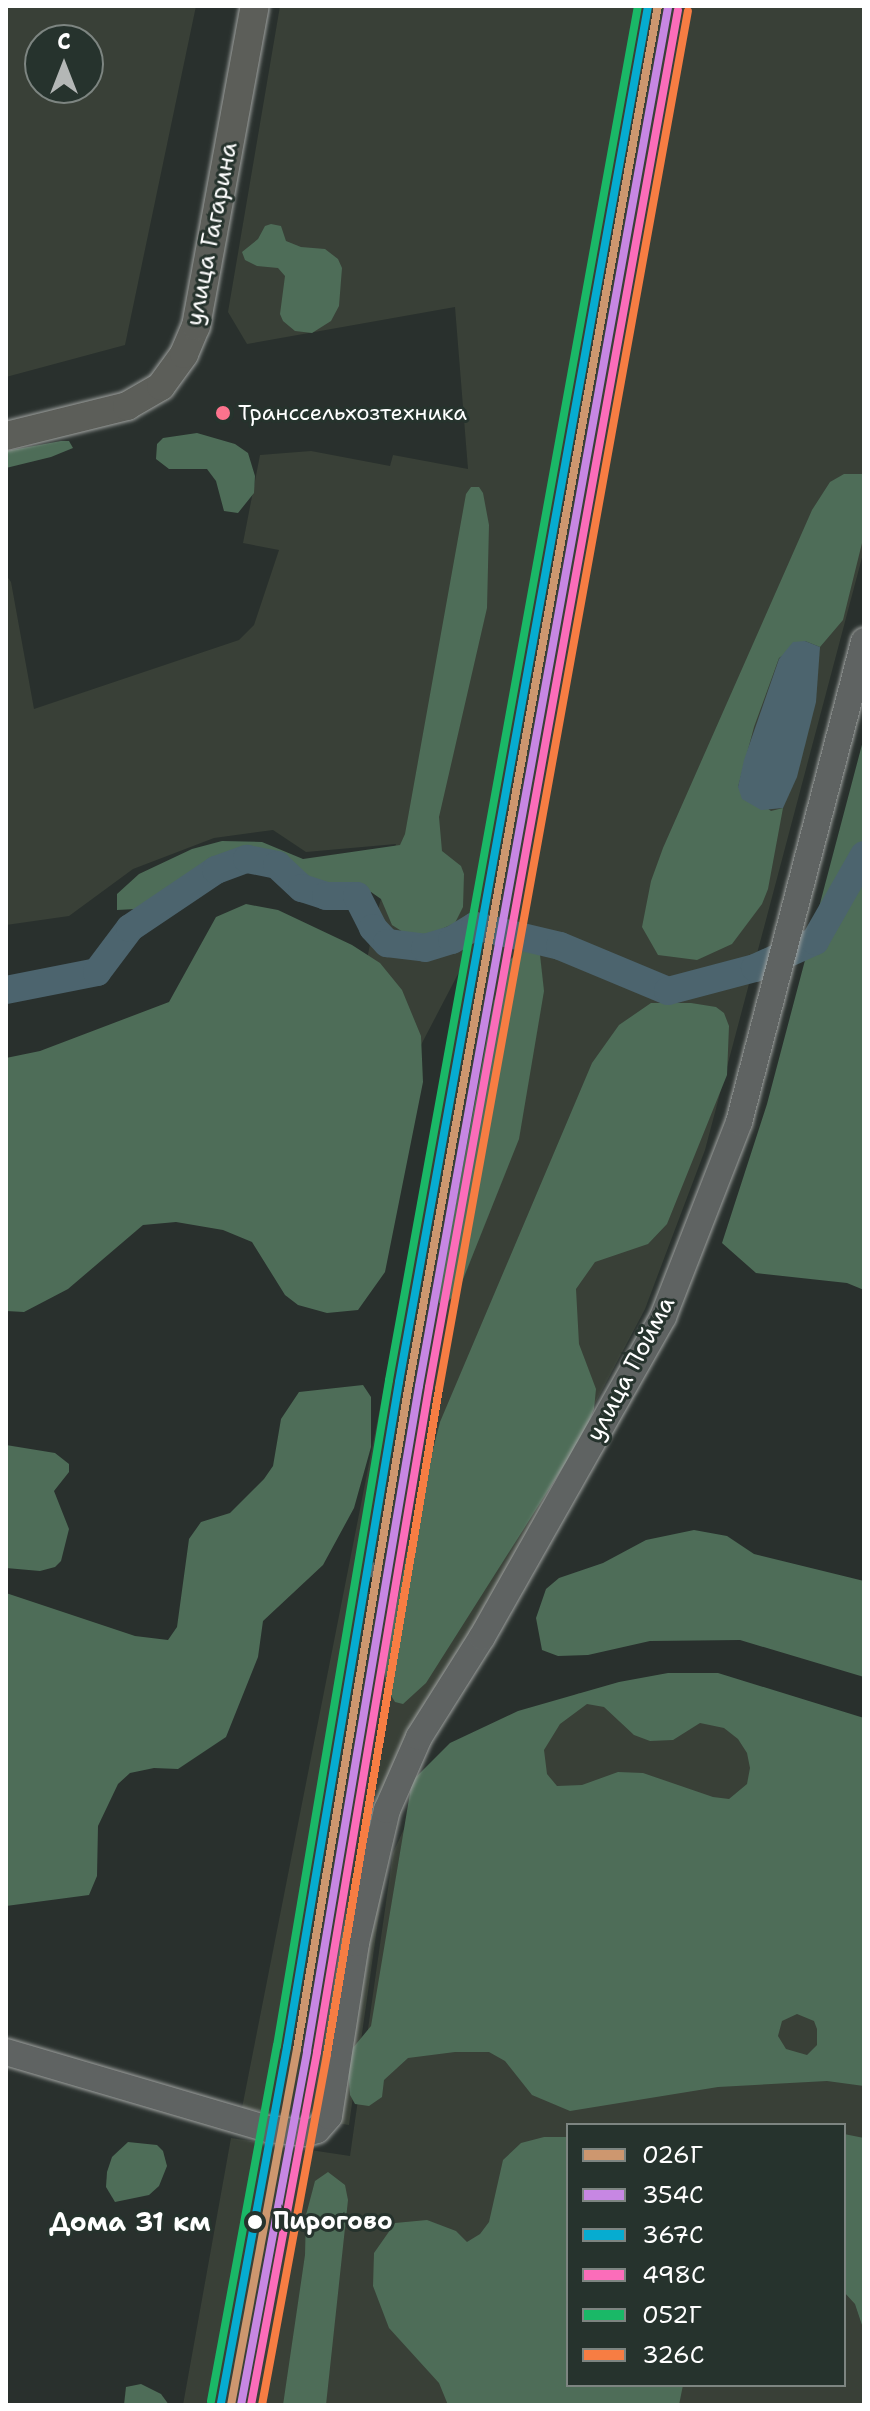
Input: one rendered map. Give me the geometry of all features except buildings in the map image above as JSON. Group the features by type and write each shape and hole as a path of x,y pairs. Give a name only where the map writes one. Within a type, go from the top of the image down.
{"main road":[{"name":"улица Гагарина","path":"6,436 127,406 161,386 184,354 196,326 255,6"},
{"name":"улица Пойма","path":"6,2052 242,2122 296,2133 317,2130 329,2116 367,1892 387,1810 408,1758 482,1637 663,1317 739,1122 864,641"}],"shaded area":[{"path":"6,6 196,6 125,345 6,377"},
{"path":"280,6 864,6 864,550 705,1150 645,1309 423,1729 387,1858 349,2125 242,2108 470,951 385,1114 340,1103 373,928 396,844 306,852 273,830 214,838 133,869 69,916 6,925 6,575 11,582 34,709 239,640 254,625 279,550 243,543 260,455 311,451 390,466 393,455 468,469 455,307 247,344 228,312"},
{"path":"579,1693 864,1727 864,2405 183,2405 231,2138 350,2156 393,1853 435,1761"}],"green space":[{"path":"265,226 281,226 286,241 301,247 325,249 338,259 342,268 339,306 331,321 312,333 295,331 283,321 280,314 285,276 278,268 257,266 245,260 242,252 258,239"},
{"path":"197,433 235,444 248,453 255,476 254,493 238,513 224,511 216,481 207,469 169,469 156,459 157,444 163,438"},
{"path":"69,441 73,448 6,468 6,451"},
{"path":"844,474 864,474 864,535 843,620 820,647 805,641 779,658 754,727 738,787 771,811 783,808 768,889 762,904 732,944 697,960 658,955 642,927 651,881 663,848 812,510 830,482"},
{"path":"471,487 479,487 483,493 489,525 487,608 439,817 442,851 461,866 464,874 463,907 455,923 428,935 403,932 392,925 381,899 371,892 309,881 278,860 251,854 209,862 136,909 117,910 117,894 139,874 192,849 222,841 262,842 303,859 400,845 405,834 466,494"},
{"path":"864,737 864,1290 847,1283 756,1273 722,1243 767,1104"},
{"path":"246,904 278,910 352,945 380,963 402,990 421,1036 423,1082 385,1272 358,1310 327,1313 298,1305 285,1295 252,1242 223,1230 176,1222 143,1225 68,1289 24,1312 6,1311 6,1058 40,1051 169,1002 216,917"},
{"path":"523,947 535,948 540,955 544,991 519,1139 458,1292 444,1305 439,1303 439,1292 494,1001 507,963"},
{"path":"651,1003 691,1003 716,1007 724,1013 729,1026 727,1075 667,1224 648,1244 595,1262 576,1289 579,1344 596,1389 594,1409 584,1434 426,1683 403,1704 395,1702 387,1689 384,1667 408,1547 440,1422 592,1063 619,1025"},
{"path":"363,1385 371,1397 371,1447 354,1508 323,1565 263,1621 258,1657 226,1737 178,1769 154,1768 130,1773 118,1784 98,1826 97,1876 89,1895 6,1906 6,1593 135,1636 168,1640 177,1627 189,1539 201,1522 230,1513 264,1479 273,1466 281,1419 299,1392"},
{"path":"6,1445 55,1453 69,1464 69,1472 54,1491 69,1529 61,1561 55,1567 40,1571 6,1568"},
{"path":"694,1530 727,1536 754,1554 864,1581 864,1677 740,1640 650,1641 588,1655 558,1656 542,1650 536,1618 546,1589 559,1578 603,1563 646,1540"},
{"path":"668,1673 718,1673 864,1718 864,2086 827,2081 718,2087 570,2111 532,2095 505,2061 489,2052 455,2052 408,2058 384,2080 382,2097 369,2106 355,2104 350,2095 348,2070 352,2049 371,2026 412,1781 450,1743 518,1711 619,1682","holes":["587,1704 604,1707 634,1735 650,1741 673,1740 700,1723 724,1728 738,1739 747,1753 750,1768 747,1784 729,1799 713,1797 643,1773 618,1772 582,1785 557,1786 547,1774 544,1750 560,1724","797,2014 814,2021 817,2029 817,2045 807,2055 786,2049 778,2036 782,2021"]},
{"path":"846,2134 864,2138 864,2331 855,2304 846,2294"},
{"path":"544,2137 566,2137 566,2387 683,2387 679,2405 448,2405 439,2383 389,2328 373,2286 374,2253 395,2223 427,2220 456,2231 467,2242 480,2234 489,2222 503,2160 521,2143"},
{"path":"128,2142 157,2145 163,2151 167,2166 159,2186 149,2195 115,2202 106,2187 107,2172 112,2157"},
{"path":"328,2172 345,2185 348,2200 326,2405 283,2405 305,2255 306,2215 315,2181"},
{"path":"141,2384 161,2394 169,2405 124,2405 126,2387"}],"water":[{"path":"805,641 820,647 816,702 797,777 783,808 761,810 742,799 738,787 744,760 779,659 793,642"}],"waterway":[{"path":"6,990 97,972 130,928 216,870 247,859 277,865 302,888 326,896 357,896 373,928 387,943 425,948 452,940 475,926 560,946 668,991 755,968 815,941 864,855"}],"railway":[{"path":"368,1592 377,1563"}],"transit line":[{"name":"052Г","path":"211,2401 277,2046 389,1380 638,6"},
{"name":"367С","path":"221,2403 287,2047 399,1382 648,6"},
{"name":"026Г","path":"231,2405 297,2049 409,1384 658,6"},
{"name":"354С","path":"241,2405 307,2051 419,1386 668,8"},
{"name":"498С","path":"251,2405 317,2052 429,1387 678,10"},
{"name":"326С","path":"262,2405 327,2054 439,1389 688,11"}],"place":[{"name":"Транссельхозтехника","path":"223,413"},
{"name":"Пирогово","path":"255,2222"}],"district":[{"name":"Дома 31 км","path":"130,2222"}]}
